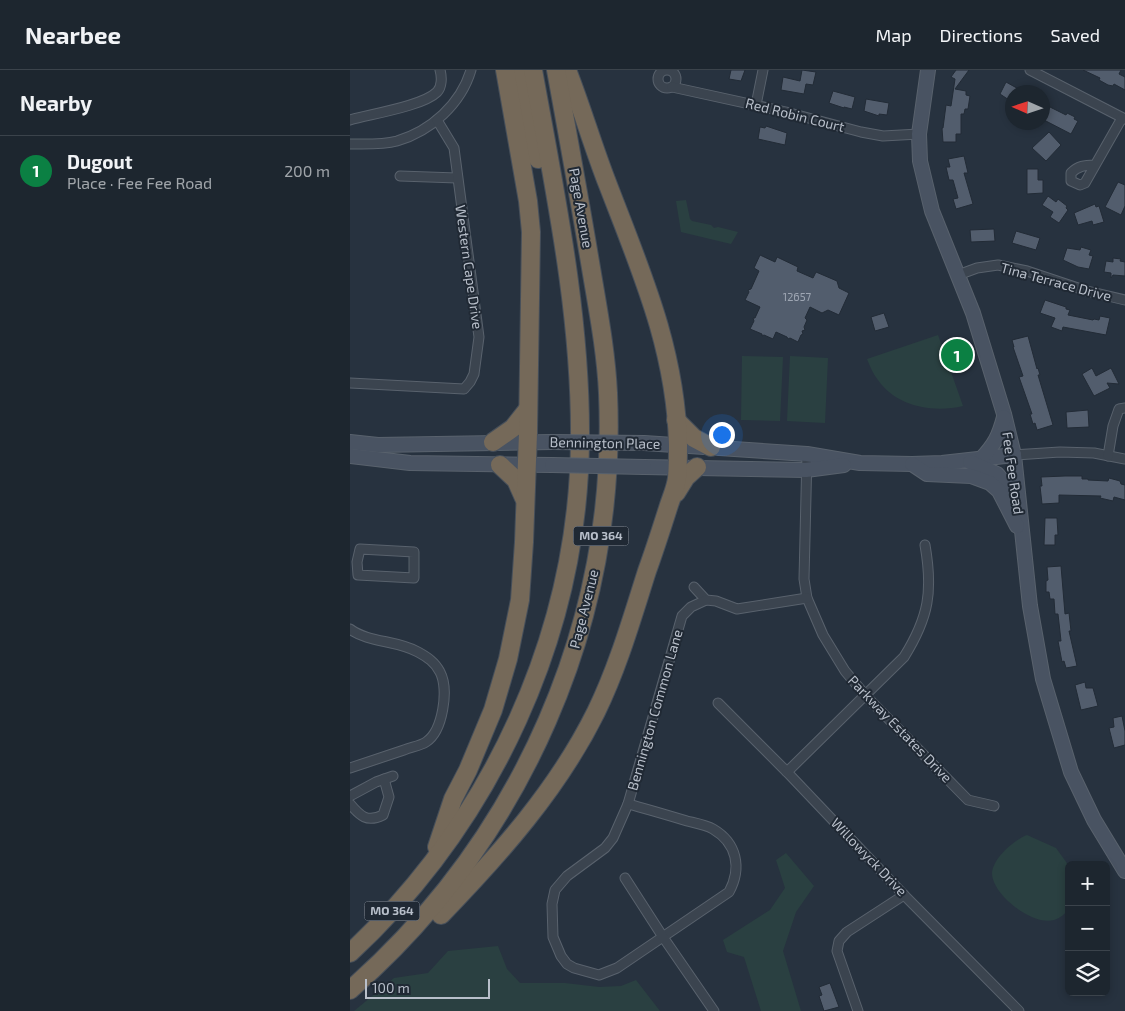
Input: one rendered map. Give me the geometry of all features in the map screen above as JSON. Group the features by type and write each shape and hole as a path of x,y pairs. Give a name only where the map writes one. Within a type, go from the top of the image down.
{"highway":[{"path":"430,866 453,799 468,770 493,710 508,659 520,590 528,441 532,232 505,70"},
{"path":"516,70 545,193 560,220"},
{"name":"Page Avenue","path":"350,952 390,913 430,866 481,792 518,719 533,684 548,642 566,568 576,509 578,479 580,411 577,358 560,220 533,70"},
{"name":"Page Avenue","path":"350,990 394,950 435,905 490,830 521,778 548,722 562,686 587,606 603,516 607,467 609,426 606,361 556,70"},
{"path":"394,950 441,915 539,804 561,773 597,709 614,671 677,480 678,444 676,420 667,359 652,300 602,171 584,112 567,70"},
{"path":"493,442 510,432 519,423 528,409"},
{"path":"676,420 694,438 711,447"},
{"path":"500,465 516,480 525,501"},
{"path":"669,504 686,477 697,467"}],"main road":[{"name":"Fee Fee Road","path":"928,70 919,134 920,161 930,204 973,314 1004,414 1014,455 1030,606 1043,679 1070,772 1094,820 1125,871"},
{"path":"982,459 998,437 1004,414"},
{"name":"Bennington Place","path":"350,442 386,445 528,441 678,444 807,454 860,463"},
{"name":"Bennington Place","path":"350,456 410,463 806,470 860,463 912,464 1014,455"},
{"path":"966,460 997,474 1018,498"},
{"path":"912,464 927,474 971,476 990,483 999,491 1022,536"}],"street":[{"path":"350,120 427,100 438,91 442,77 440,70"},
{"path":"350,144 386,143 397,141 419,132 437,120 458,97 471,70"},
{"path":"756,105 763,70"},
{"path":"1030,70 1124,118 1094,165"},
{"name":"Red Robin Court","path":"672,87 756,105 860,132 882,136 919,134"},
{"name":"Western Cape Drive","path":"350,383 464,389 474,374 479,337 454,148 437,120"},
{"path":"400,176 457,178"},
{"name":"Tina Terrace Drive","path":"958,276 977,268 998,266 1027,272 1087,291 1125,300"},
{"path":"1108,456 1113,426 1119,409 1125,408"},
{"path":"1014,455 1070,452 1094,453 1125,458"},
{"name":"Parkway Estates Drive","path":"807,454 804,579 807,598 834,656 866,696 968,800 994,806"},
{"path":"787,772 904,657 917,636 926,613 927,602 929,571 924,545"},
{"path":"360,549 414,552 415,575 414,578 361,576 358,575 354,561 360,549"},
{"path":"694,587 706,600 737,609 807,598"},
{"name":"Bennington Common Lane","path":"662,937 617,968 599,975 585,972 567,964 561,956 553,937 552,904 555,890 567,876 605,848 610,842 628,804 682,616 691,607 706,600"},
{"path":"350,629 373,638 416,650 432,660 440,672 444,684 442,715 436,729 426,742 350,768"},
{"name":"Willowyck Drive","path":"718,703 1019,1011"},
{"path":"350,796 393,776"},
{"path":"350,804 358,815 364,818 377,818 382,815 389,798 384,779"},
{"path":"628,804 712,828 727,839 734,853 737,867 729,892 662,937"},
{"path":"625,878 662,937 714,1011"},
{"path":"858,1011 837,951 839,941 847,932 904,895"}],"green space":[{"path":"686,200 692,221 711,225 714,228 718,227 738,232 731,244 681,232 676,201"},
{"path":"938,335 963,406 940,409 916,406 905,402 886,389 878,380 867,359"},
{"path":"742,356 783,357 780,421 741,420"},
{"path":"790,356 828,358 825,423 787,421"},
{"path":"1027,835 1056,848 1065,861 1065,913 1062,916 1054,920 1045,921 1025,914 1006,899 994,882 992,873 996,861 1016,841"},
{"path":"786,853 814,886 796,912 783,951 801,1011 761,1011 744,957 727,952 723,940 770,910 785,888 776,860"},
{"path":"498,946 507,969 520,983 565,983 599,987 621,986 636,980 660,1011 354,1011 394,978 428,973 448,951"}],"building":[{"path":"731,70 745,70 741,81 729,79"},
{"path":"802,70 816,72 813,85 806,84 804,94 781,90 783,77 800,81"},
{"path":"956,70 969,70 955,89 966,91 966,95 970,96 968,109 965,109 964,114 961,114 961,134 956,134 956,142 943,142 942,128 946,105 951,106 955,79 951,77"},
{"path":"1083,70 1121,70 1119,74 1125,77 1125,90 1114,84 1113,86 1108,85 1099,80 1100,78"},
{"path":"1006,82 1011,85 1005,85 1005,97 1000,94"},
{"path":"833,91 855,97 852,109 829,103"},
{"path":"866,99 889,103 887,115 879,114 879,116 864,111"},
{"path":"1050,107 1075,117 1074,119 1078,121 1071,134 1050,123"},
{"path":"766,126 787,133 785,145 758,139 760,127 765,128"},
{"path":"1049,132 1061,145 1046,161 1032,148"},
{"path":"964,156 968,173 964,173 973,204 956,209 953,199 958,198 953,180 949,180 946,167 950,167 948,159"},
{"path":"1027,169 1038,169 1038,180 1043,180 1043,193 1027,194"},
{"path":"1118,182 1125,185 1125,206 1121,215 1105,207"},
{"path":"1048,196 1056,202 1058,199 1067,206 1068,210 1059,223 1050,217 1053,212 1042,205"},
{"path":"1095,204 1096,207 1099,206 1104,222 1093,225 1092,221 1078,225 1074,213"},
{"path":"994,229 995,241 971,242 970,230"},
{"path":"1016,231 1040,238 1036,250 1012,243"},
{"path":"1081,247 1091,250 1089,255 1093,256 1089,269 1078,267 1063,260 1067,248 1080,250"},
{"path":"760,255 775,262 777,257 798,267 797,271 813,278 816,272 837,281 839,288 849,293 839,315 828,310 822,313 810,307 805,318 807,320 804,327 805,330 802,331 803,334 798,342 776,332 773,339 762,336 762,334 750,329 754,321 753,318 755,318 760,307 745,300 749,292 748,290 751,289 759,271 754,268"},
{"path":"1113,258 1121,259 1120,261 1125,262 1125,276 1113,275 1111,278 1111,273 1104,272 1106,261 1113,262"},
{"path":"1045,300 1066,307 1066,309 1070,310 1068,315 1093,320 1099,320 1100,316 1110,318 1106,335 1063,327 1062,331 1051,327 1055,318 1040,313"},
{"path":"884,313 889,327 875,331 871,317"},
{"path":"1028,336 1053,425 1037,430 1035,423 1033,424 1030,414 1032,414 1019,377 1023,376 1012,340"},
{"path":"1092,368 1096,376 1111,368 1119,384 1107,383 1110,388 1094,396 1082,374"},
{"path":"1088,410 1089,427 1067,428 1066,412"},
{"path":"1082,476 1082,479 1108,481 1109,478 1120,481 1121,484 1125,485 1125,500 1114,497 1113,501 1100,498 1101,496 1059,495 1059,503 1042,504 1041,477"},
{"path":"1045,518 1057,518 1058,535 1055,535 1055,545 1044,545"},
{"path":"1061,566 1065,614 1069,613 1071,631 1069,631 1077,666 1066,668 1064,661 1062,662 1058,641 1061,641 1058,614 1055,614 1054,599 1050,599 1049,592 1046,592 1046,581 1048,580 1047,567"},
{"path":"1085,682 1086,688 1093,688 1098,706 1081,710 1075,685"},
{"path":"1122,716 1125,745 1114,748 1109,728 1114,727 1113,718"},
{"path":"830,983 839,1007 824,1011 819,996 822,995 819,987"}],"place":[{"name":"Dugout","path":"957,355"}]}
